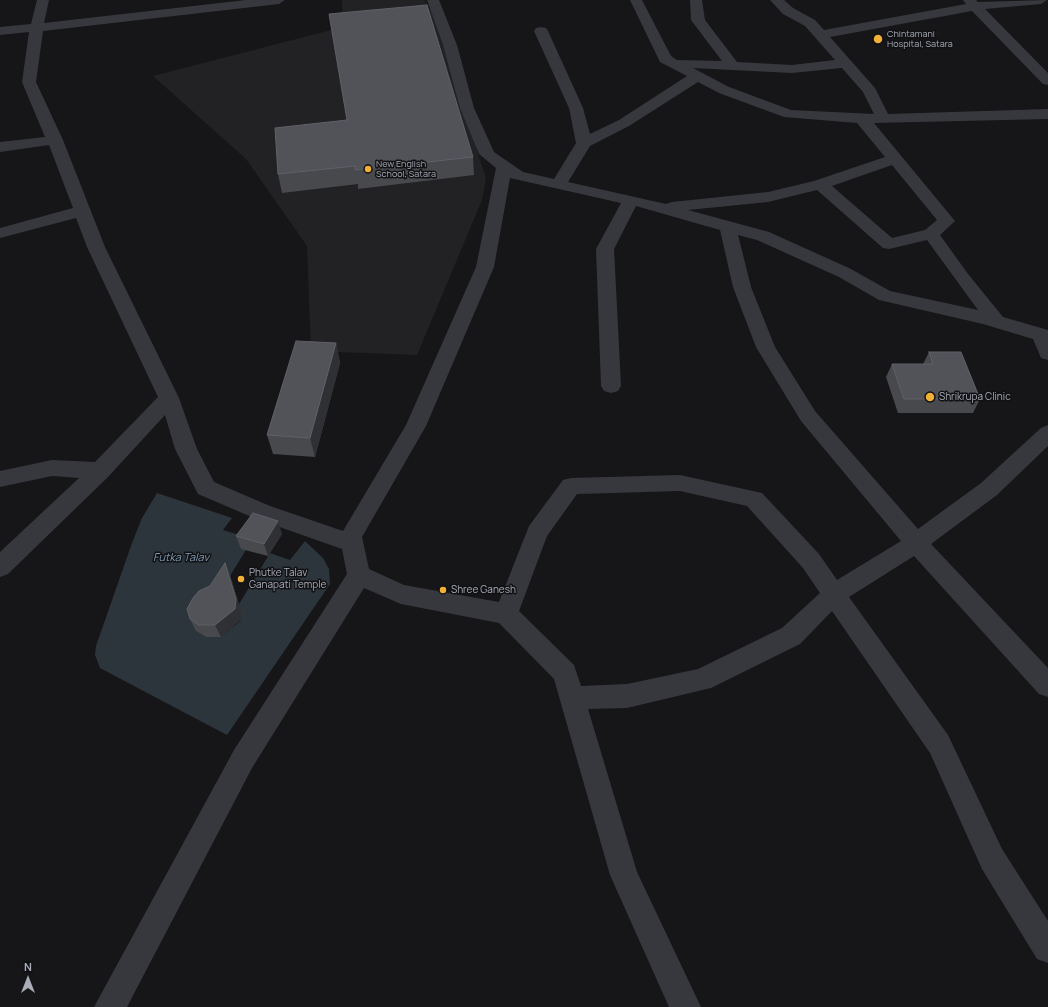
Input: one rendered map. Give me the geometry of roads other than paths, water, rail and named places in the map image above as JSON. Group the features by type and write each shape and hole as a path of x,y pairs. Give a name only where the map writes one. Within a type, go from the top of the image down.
{"street":[{"path":"43,0 37,26 29,82 55,140 96,247 169,398 186,450 206,488 262,512 352,543"},
{"path":"0,31 177,6 279,0"},
{"path":"434,0 450,45 467,108 488,154 518,176 631,200 769,239 845,273 885,296 1044,332 1048,354"},
{"path":"636,0 665,59 724,90 789,114 862,119 1048,114"},
{"path":"696,0 698,20 734,67"},
{"path":"776,0 788,12 810,23 821,35 870,91 883,118"},
{"path":"821,35 972,3 1040,0"},
{"path":"972,3 1047,79"},
{"path":"541,31 576,108 584,143"},
{"path":"673,63 792,69 847,64"},
{"path":"559,184 584,143 624,123 697,76"},
{"path":"820,184 889,244 931,234 947,221 862,119"},
{"path":"0,147 55,140"},
{"path":"660,208 768,197 820,184 895,159"},
{"path":"110,1007 243,759 359,575 351,536 416,426 485,267 504,166"},
{"path":"611,386 604,250 631,200"},
{"path":"0,233 82,211"},
{"path":"728,227 742,287 766,347 808,416 916,544 1048,686"},
{"path":"931,234 962,278 997,322"},
{"path":"0,567 100,471 169,398"},
{"path":"573,698 627,696 702,680 791,636 834,594 916,544 989,488 1048,433"},
{"path":"0,479 52,468 100,471"},
{"path":"506,614 537,532 571,486 680,483 754,499 811,561 939,744 992,859 1048,948"},
{"path":"359,575 400,594 506,614 565,672 624,875 685,1007"}],"water":[{"name":"Futka Talav","path":"157,493 232,518 223,530 249,538 246,550 196,631 206,637 221,637 240,621 241,611 239,604 270,553 290,560 305,541 323,558 329,569 330,584 227,735 100,668 95,655 96,646 132,543 142,518"}],"place":[{"name":"Chintamani Hospital, Satara","path":"878,39"},
{"name":"New English School, Satara","path":"368,169"},
{"name":"Shrikrupa Clinic","path":"930,397"},
{"name":"Phutke Talav Ganapati Temple","path":"241,579"},
{"name":"Shree Ganesh","path":"443,590"}]}
